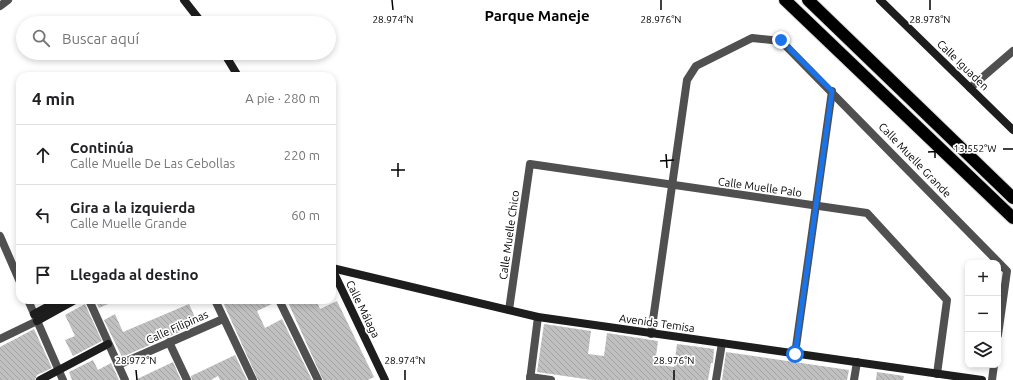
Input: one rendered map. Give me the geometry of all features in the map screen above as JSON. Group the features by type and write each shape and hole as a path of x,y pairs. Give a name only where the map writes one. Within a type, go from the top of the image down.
{"highway":[{"path":"785,0 1013,218"},
{"path":"808,0 1013,198"}],"street":[{"path":"184,0 197,16"},
{"name":"Calle Iguaden","path":"884,1 1013,130"},
{"name":"Calle Muelle Grande","path":"673,185 687,80 696,66 752,38 781,40 1007,271 998,332"},
{"path":"970,88 1013,51"},
{"path":"228,60 236,72"},
{"path":"795,354 832,91"},
{"name":"Calle Muelle Palo","path":"530,164 867,213 947,300 937,374"},
{"name":"Calle Muelle Chico","path":"510,310 530,164"},
{"path":"651,334 673,185"},
{"path":"0,236 16,273"},
{"name":"Avenida Temisa","path":"336,270 538,316 651,334 982,380"},
{"name":"Calle Málaga","path":"336,277 385,380"},
{"path":"30,304 63,380"},
{"path":"0,339 54,304"},
{"path":"35,317 66,304"},
{"path":"91,304 125,380"},
{"path":"217,304 253,380"},
{"path":"282,304 318,380"},
{"path":"538,316 530,378 551,380"},
{"name":"Calle Filipinas","path":"118,365 223,319"},
{"path":"169,342 187,380"},
{"path":"716,380 722,343"},
{"path":"40,380 108,344"},
{"path":"854,380 857,362"},
{"path":"992,380 994,368"}],"building":[{"path":"337,301 374,377 368,380 323,380 289,304 318,304 320,309 331,304 336,304"},
{"path":"85,304 102,341 73,356 65,340 75,336 65,315"},
{"path":"97,304 108,304 99,308"},
{"path":"189,304 198,324 122,357 104,320 115,314 123,332"},
{"path":"224,304 272,304 257,311 265,328 282,319 312,380 258,380"},
{"path":"544,324 591,331 588,354 604,356 607,333 658,341 655,364 674,367 677,344 714,349 713,363 711,363 708,380 592,380 537,372"},
{"path":"34,329 52,368 37,375 35,380 0,380 0,347"},
{"path":"726,352 849,370 847,380 722,380"},
{"path":"235,355 247,380 220,380 218,376 211,380 192,380 191,376"},
{"path":"93,360 98,370 111,363 119,380 72,380 69,372"},
{"path":"173,362 181,380 135,380"},
{"path":"877,372 904,376 903,380 876,380"}],"district":[{"name":"Parque Maneje","path":"537,15"}],"route":[{"path":"781,40 832,91 795,354"}]}
